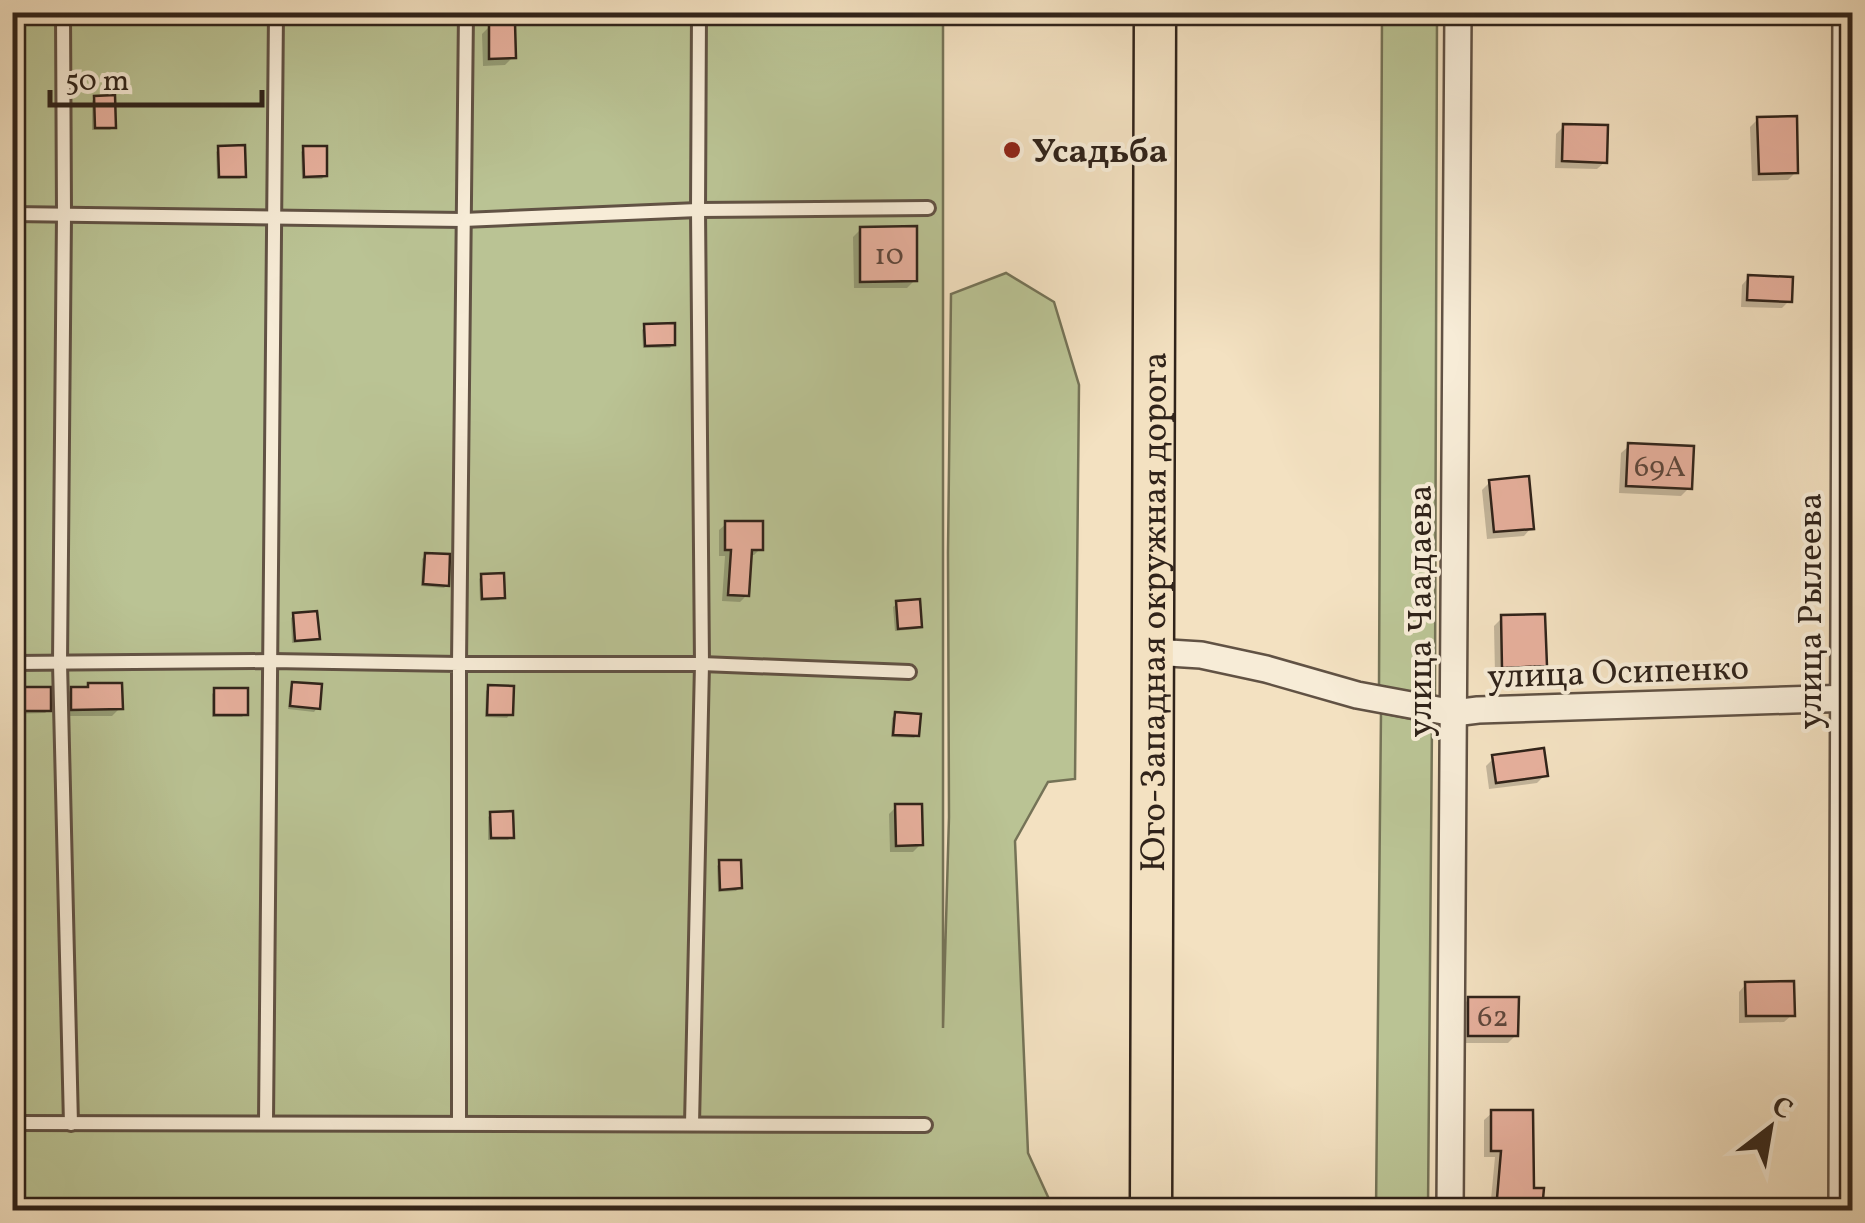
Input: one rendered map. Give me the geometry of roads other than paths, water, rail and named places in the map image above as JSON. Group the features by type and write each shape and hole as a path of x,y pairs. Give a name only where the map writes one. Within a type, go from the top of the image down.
{"highway":[{"name":"Юго-Западная окружная дорога","path":"1151,1210 1155,12"}],"street":[{"name":"улица Чаадаева","path":"1450,1210 1458,12"},
{"name":"улица Рылеева","path":"1842,1210 1848,698 1846,12"},
{"name":"улица Осипенко","path":"1153,652 1201,654 1357,695 1454,713 1848,698"}],"lane":[{"path":"64,12 60,663 71,1124"},
{"path":"266,1122 276,12"},
{"path":"459,1123 466,12"},
{"path":"692,1124 702,664 700,12"},
{"path":"12,214 463,220 698,210 928,208"},
{"path":"12,663 702,664 909,672"},
{"path":"12,1124 925,1125"}],"place":[{"name":"Усадьба","path":"1012,150"}]}
